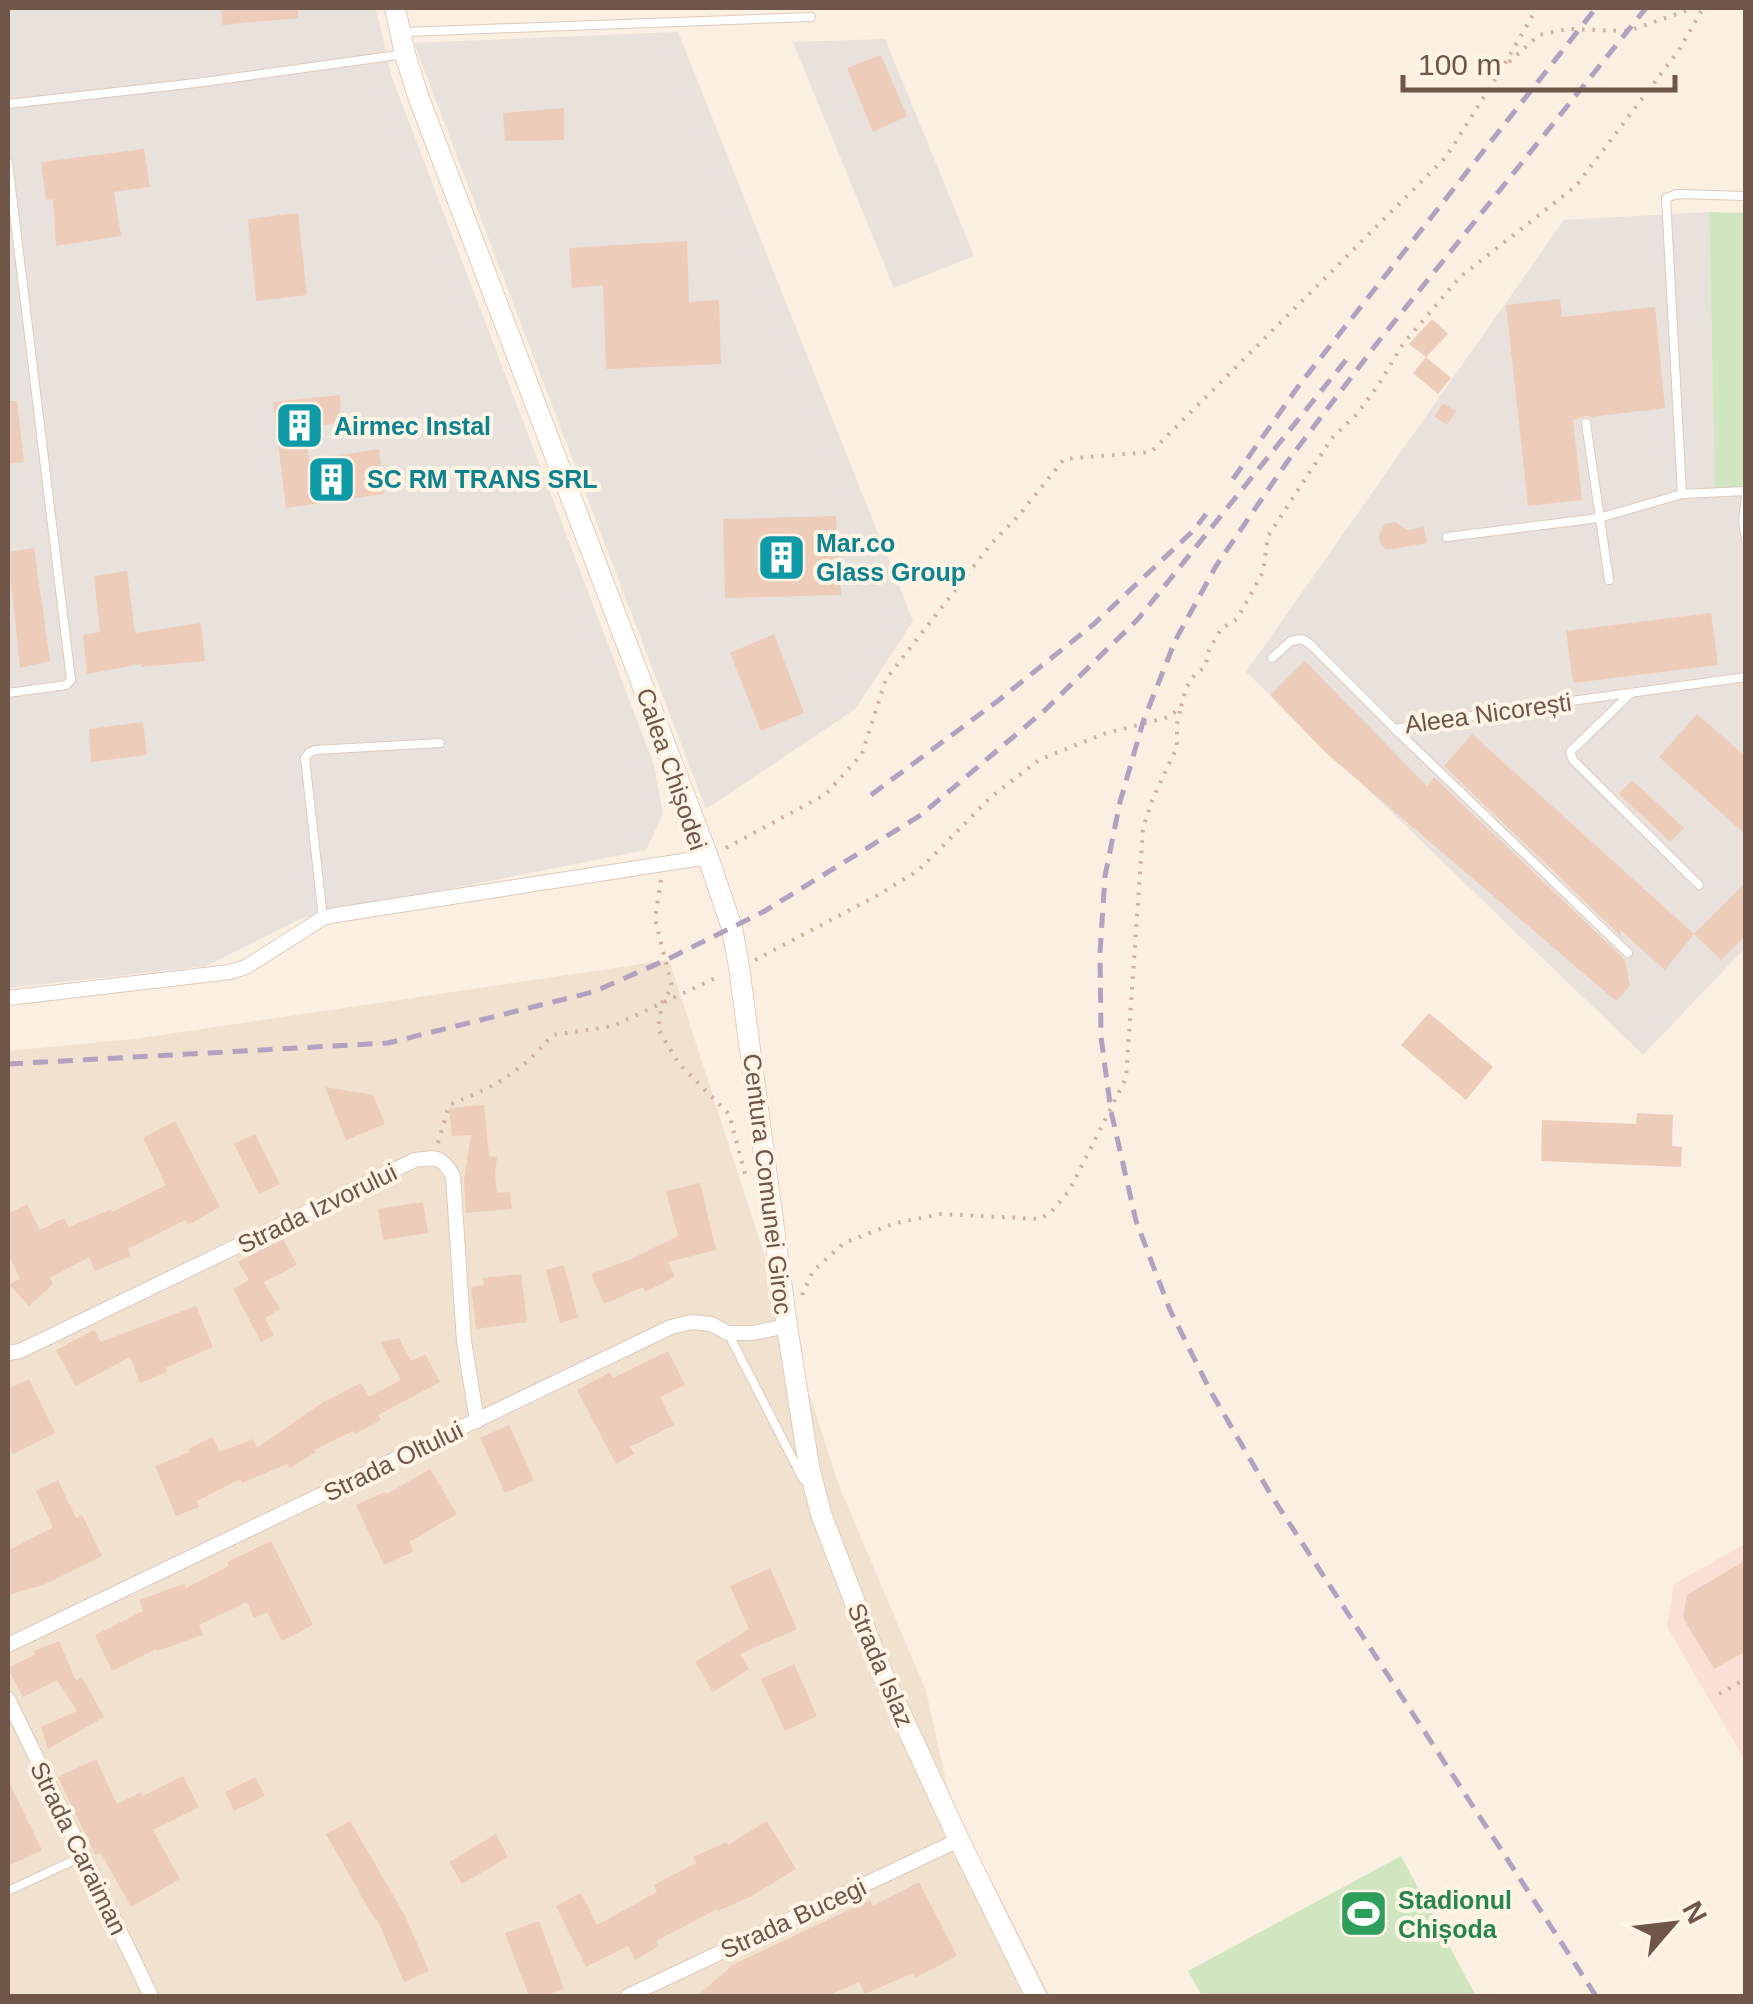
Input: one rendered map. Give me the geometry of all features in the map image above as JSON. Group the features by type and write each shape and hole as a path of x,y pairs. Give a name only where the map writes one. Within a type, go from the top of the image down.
{"main road":[{"name":"Calea Chișodei","path":"395,8 418,96 708,857"},
{"name":"Centura Comunei Giroc","path":"708,857 732,928 740,967 786,1326 809,1468 821,1514"},
{"name":"Strada Islaz","path":"821,1514 882,1673 1036,1996"}],"street":[{"name":"Calea Chișodei","path":"8,998 230,972 246,967 323,918 708,857"},
{"name":"Strada Izvorului","path":"8,1353 415,1160 434,1157"},
{"path":"434,1157 446,1163 453,1176 464,1342 477,1421"},
{"name":"Strada Oltului","path":"8,1645 671,1327 692,1322 728,1332 753,1333 786,1326"},
{"name":"Strada Caraiman","path":"8,1699 151,1996"},
{"name":"Strada Bucegi","path":"628,1996 959,1840"}],"lane":[{"path":"400,32 811,18"},
{"path":"8,104 405,54"},
{"path":"8,163 71,680 66,685 8,693"},
{"path":"1682,494 1666,198 1677,194 1746,196"},
{"path":"1586,423 1609,580"},
{"path":"1447,537 1599,518 1682,494 1746,493 1746,540"},
{"name":"Aleea Nicorești","path":"1272,658 1291,640 1302,638 1395,729 1746,677"},
{"path":"1632,693 1570,752 1573,760 1700,884"},
{"path":"1395,729 1628,952"},
{"path":"323,918 306,758 309,752 440,743"},
{"name":"Strada Islaz","path":"728,1332 821,1514"},
{"path":"8,1891 83,1856"}],"path":[{"path":"708,857 826,794 862,754 886,679 1064,458 1151,452 1446,157 1537,8"},
{"path":"1504,66 1539,35 1568,29 1628,31 1694,8"},
{"path":"786,1326 813,1271 844,1243 895,1223 941,1214 1040,1220 1070,1190 1126,1078 1142,828 1177,747 1177,724 1186,688 1205,667 1220,629 1237,619 1263,572 1268,536 1332,438 1357,414 1404,344 1460,277 1576,186 1679,50 1703,8"},
{"path":"434,1157 449,1105 496,1086 528,1064 552,1035 613,1026 780,948 919,870 991,797 1039,760 1103,734 1169,717 1181,707"},
{"path":"664,866 655,919 672,986 662,1003 658,1029 679,1064 729,1114 750,1192"},
{"path":"1719,1694 1746,1680"}],"shaded area":[{"path":"8,8 376,8 391,75 654,765 663,814 646,850 302,918 206,966 8,988"},
{"path":"678,32 913,621 855,709 706,809 414,43"},
{"path":"885,39 974,256 894,288 793,42"},
{"path":"1709,212 1715,488 1745,488 1745,948 1643,1055 1246,672 1564,220"},
{"path":"669,960 838,1483 926,1691 950,1799 1050,1996 8,1996 8,1051 134,1039"},
{"path":"1745,1544 1745,1760 1667,1627 1674,1584"}],"green space":[{"path":"1709,212 1745,213 1745,488 1715,488"},
{"name":"Stadionul Chișoda","path":"1401,1856 1476,1996 1202,1996 1188,1971"}],"building":[{"path":"221,8 298,8 298,18 222,25"},
{"path":"881,55 907,116 873,132 847,68"},
{"path":"564,108 564,140 505,141 503,113"},
{"path":"144,149 150,187 114,192 121,236 56,246 53,199 46,200 41,162"},
{"path":"298,213 307,295 256,301 248,219"},
{"path":"687,241 689,302 719,300 721,364 606,369 603,285 572,288 569,248"},
{"path":"1560,299 1562,317 1655,307 1665,408 1573,420 1582,500 1528,506 1506,305"},
{"path":"1432,319 1448,334 1426,357 1409,344"},
{"path":"1426,357 1451,378 1438,394 1413,373"},
{"name":"SC RM TRANS SRL","path":"340,395 341,422 305,429 309,460 379,449 384,494 286,508 273,402"},
{"path":"8,401 17,401 24,462 8,464"},
{"path":"1443,403 1456,411 1447,425 1434,416"},
{"name":"Mar.co Glass Group","path":"836,516 841,595 725,598 723,519"},
{"path":"1395,522 1407,530 1424,527 1427,543 1386,550 1379,534 1385,524"},
{"path":"34,548 50,661 20,668 8,552"},
{"path":"127,571 135,633 201,623 205,661 141,664 87,674 83,635 100,632 94,576"},
{"path":"1711,613 1718,665 1573,683 1566,631"},
{"path":"774,634 804,713 761,731 730,653"},
{"path":"1305,661 1427,786 1434,777 1625,960 1630,986 1616,1001 1326,753 1270,695"},
{"path":"1697,714 1746,757 1746,835 1659,757"},
{"path":"143,722 147,755 91,762 89,729"},
{"path":"1472,734 1694,934 1665,970 1620,930 1621,936 1444,766"},
{"path":"1632,780 1684,828 1670,842 1619,794"},
{"path":"1746,882 1746,935 1721,960 1694,934"},
{"path":"1429,1013 1493,1067 1466,1100 1401,1045"},
{"path":"325,1087 373,1095 385,1124 346,1140"},
{"path":"484,1105 489,1156 497,1157 497,1193 510,1192 512,1209 466,1213 464,1180 471,1135 452,1136 449,1108"},
{"path":"1637,1113 1673,1115 1672,1146 1682,1147 1681,1167 1541,1161 1542,1120 1636,1124"},
{"path":"175,1121 220,1207 188,1225 185,1220 128,1249 131,1256 95,1271 89,1257 50,1278 53,1284 29,1306 9,1284 20,1279 8,1253 8,1214 27,1204 40,1230 64,1218 69,1227 111,1209 112,1212 166,1185 143,1138"},
{"path":"255,1134 280,1184 259,1194 234,1144"},
{"path":"700,1183 716,1250 668,1262 675,1277 645,1292 643,1287 604,1304 591,1274 678,1236 666,1191"},
{"path":"423,1202 428,1233 383,1240 378,1209"},
{"path":"283,1239 297,1265 264,1282 280,1309 265,1318 274,1335 261,1342 233,1289 249,1280 238,1262"},
{"path":"564,1265 578,1318 560,1323 546,1270"},
{"path":"521,1274 527,1322 476,1329 471,1287 484,1285 483,1278"},
{"path":"196,1306 213,1347 140,1383 130,1357 76,1386 56,1350 94,1330 101,1342"},
{"path":"399,1338 411,1361 425,1354 440,1382 378,1415 381,1420 314,1450 290,1468 287,1464 242,1483 240,1479 197,1501 199,1507 176,1516 155,1466 190,1452 188,1449 212,1437 220,1452 253,1439 257,1448 326,1400 361,1383 369,1397 401,1380 380,1342"},
{"path":"668,1351 685,1385 660,1397 674,1425 630,1447 634,1454 616,1464 577,1390 610,1372 613,1378"},
{"path":"29,1379 55,1433 13,1454 8,1442 8,1389"},
{"path":"509,1425 534,1480 505,1493 480,1438"},
{"path":"430,1469 457,1514 409,1542 414,1551 384,1565 356,1505 387,1494"},
{"path":"58,1480 76,1518 82,1515 102,1556 43,1585 8,1595 8,1551 53,1527 36,1491"},
{"path":"271,1541 313,1625 282,1641 267,1612 254,1618 247,1602 199,1625 203,1635 156,1649 112,1671 95,1635 143,1611 139,1600 184,1584 186,1588"},
{"path":"1746,1560 1746,1651 1714,1669 1683,1618 1687,1595"},
{"path":"770,1568 797,1629 740,1654 749,1669 713,1692 695,1662 749,1629 730,1586"},
{"path":"59,1641 76,1681 82,1677 104,1717 48,1749 41,1727 77,1711 57,1680 23,1697 8,1668"},
{"path":"794,1664 817,1716 785,1731 761,1679"},
{"path":"96,1759 117,1804 183,1776 199,1807 153,1830 180,1879 131,1907 101,1853 95,1855 58,1777"},
{"path":"255,1777 265,1796 234,1811 225,1792"},
{"path":"8,1780 42,1850 8,1866"},
{"path":"350,1821 405,1916 429,1971 404,1982 377,1919 326,1834"},
{"path":"767,1821 796,1869 752,1896 717,1909 656,1941 659,1946 635,1960 628,1946 586,1967 556,1906 581,1893 597,1925 657,1892 654,1885 696,1863 693,1857 727,1842 728,1845"},
{"path":"496,1834 508,1857 462,1884 449,1862"},
{"path":"919,1882 957,1956 915,1978 913,1973 865,1994 859,1982 827,1996 697,1996 734,1964 870,1900 873,1906"},
{"path":"539,1921 564,1989 529,1996 505,1933"}],"railway":[{"path":"1233,479 1300,384 1596,8"},
{"path":"1596,1996 1271,1495 1211,1392 1170,1310 1136,1221 1111,1111 1101,1037 1100,953 1105,876 1120,802 1143,722 1175,641 1216,566 1287,462 1378,342 1646,8"},
{"path":"8,1064 388,1043 593,992 763,912 921,815 1045,710 1138,619 1346,360"},
{"path":"871,795 1094,624 1194,530 1206,514"}],"place":[{"name":"Airmec Instal","path":"299,426"},
{"name":"SC RM TRANS SRL","path":"332,479"},
{"name":"Mar.co Glass Group","path":"781,557"},
{"name":"Stadionul Chișoda","path":"1363,1914"}]}
